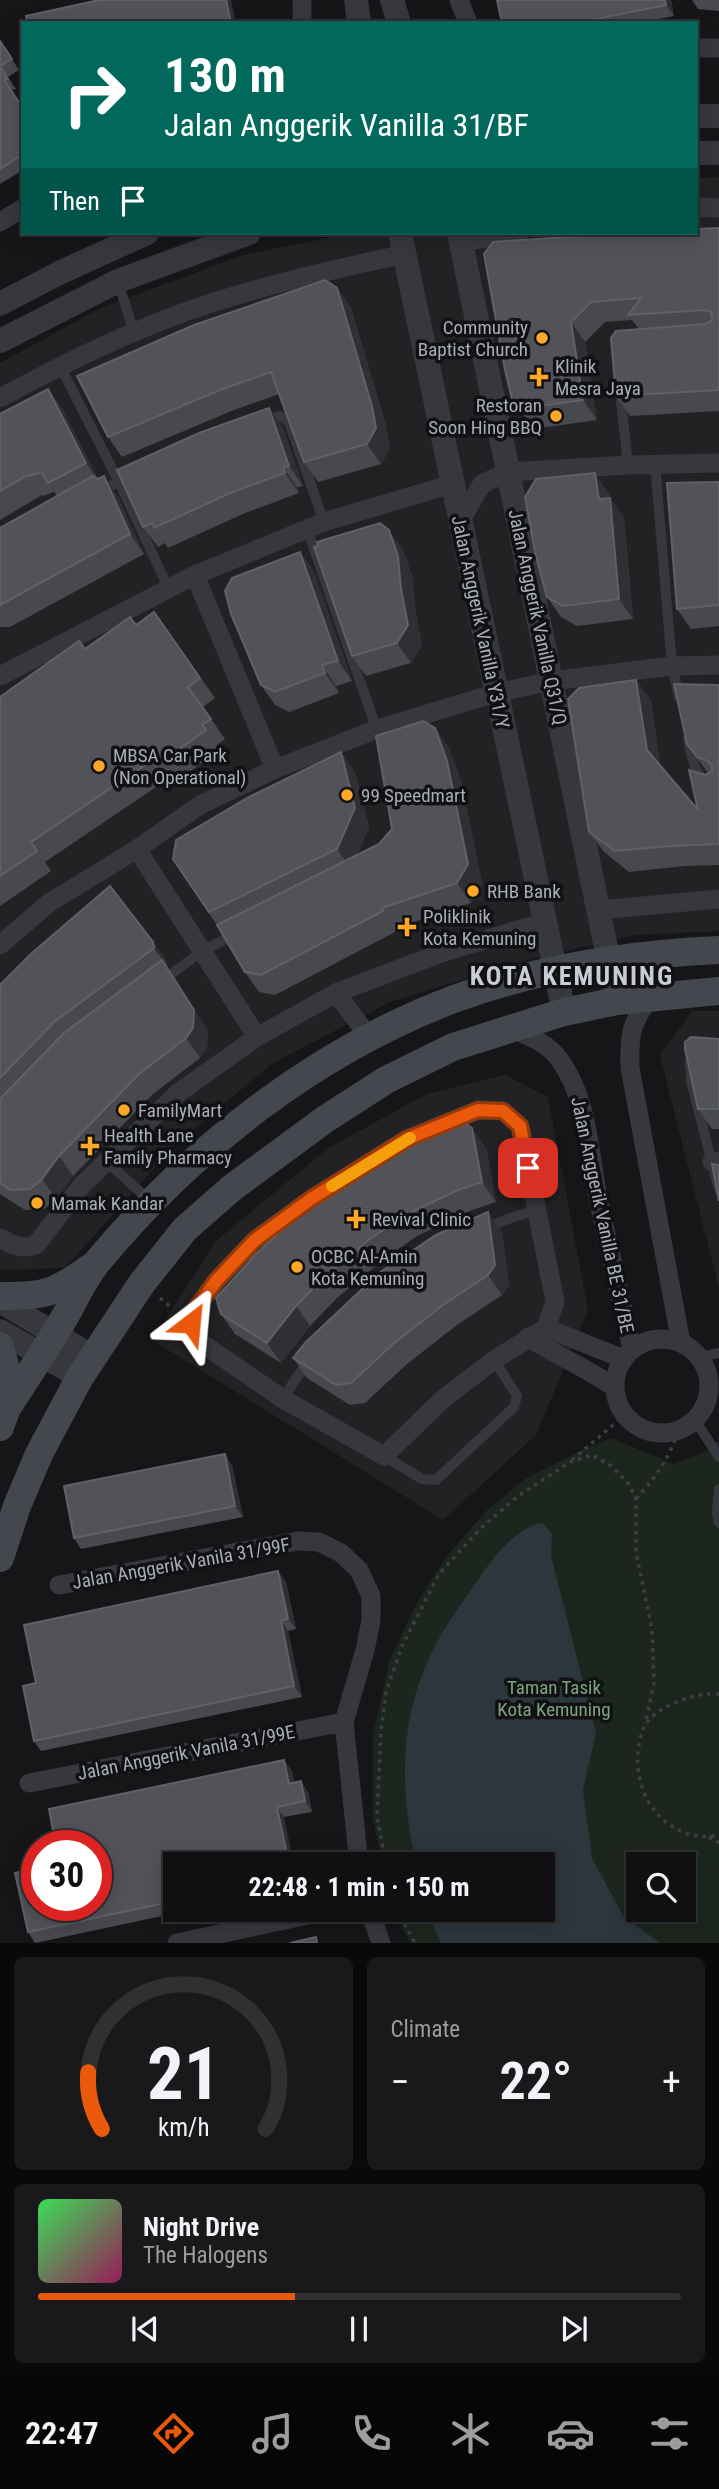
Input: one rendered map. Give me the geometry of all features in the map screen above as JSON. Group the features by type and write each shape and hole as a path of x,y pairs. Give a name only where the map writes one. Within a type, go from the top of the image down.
{"main road":[{"path":"0,1299 42,1295 70,1282 96,1263 192,1163 234,1127 289,1087 369,1037 453,999 505,983 608,960 670,952 719,950"},
{"path":"0,1558 17,1506 40,1454 86,1367 142,1283 186,1229 233,1187 304,1134 386,1080 453,1047 564,1012 617,1001 719,991"},
{"path":"3,1418 96,1263"},
{"path":"0,1346 8,1378 3,1418"}],"street":[{"path":"302,0 302,21"},
{"path":"356,0 359,21"},
{"path":"392,0 398,21"},
{"path":"460,0 467,21"},
{"path":"698,48 719,48"},
{"path":"698,117 719,116"},
{"path":"698,153 719,153"},
{"path":"698,207 719,208"},
{"path":"0,222 21,209"},
{"path":"0,304 59,273 143,235"},
{"path":"0,341 118,281 244,235"},
{"path":"460,237 490,235"},
{"name":"Jalan Anggerik Vanilla Q31/Q","path":"460,237 617,1001"},
{"path":"0,398 60,366 134,332 206,305 402,243"},
{"name":"Jalan Anggerik Vanilla Y31/Y","path":"402,243 564,1012"},
{"path":"460,521 482,484 508,472 719,463"},
{"path":"0,677 195,575 316,526 452,484"},
{"path":"195,575 275,769"},
{"path":"0,945 49,903 137,849 200,805 275,769 378,736 496,693 551,681 672,666 719,665"},
{"path":"137,849 204,950 257,1037"},
{"path":"598,910 719,899"},
{"path":"0,1238 12,1245 27,1248 36,1245 82,1185 178,1093 257,1037 336,993 441,953 545,922"},
{"path":"336,993 369,1037"},
{"path":"651,998 635,1018 629,1036 630,1068 681,1343"},
{"name":"Jalan Anggerik Vanilla BE 31/BE","path":"510,1028 539,1040 557,1056 579,1096 628,1355"},
{"path":"478,1110 503,1111 520,1126 555,1302 546,1328 494,1360 443,1399 384,1456 283,1399 200,1342 191,1323 192,1314 216,1281 255,1240 311,1199 407,1139 478,1110"},
{"path":"0,1299 48,1345 86,1367"},
{"path":"546,1328 628,1355"},
{"path":"0,1331 48,1345"},
{"path":"528,1338 597,1375 615,1388"},
{"path":"656,1340 681,1343 699,1357 709,1379 709,1390 706,1402 687,1425 664,1433 649,1431 636,1425 625,1415 615,1388 619,1368 628,1355 643,1343 656,1340"},
{"name":"Jalan Anggerik Vanila 31/99F","path":"59,1585 298,1541 319,1542 341,1553 359,1570 371,1596 371,1621 365,1650 344,1722"},
{"path":"344,1722 358,1852"},
{"name":"Jalan Anggerik Vanila 31/99E","path":"29,1783 344,1722"},
{"path":"177,1943 275,1922"},
{"path":"374,1922 381,1943"}],"lane":[{"path":"118,281 134,332"},
{"path":"60,366 168,587"},
{"path":"620,386 628,465"},
{"path":"257,421 281,416 289,422 316,526 378,736"},
{"path":"655,464 672,666 681,704"},
{"path":"96,494 141,470"},
{"path":"686,730 694,767 706,783 719,788"},
{"path":"149,990 204,950 241,932"},
{"path":"692,1052 691,1081 716,1162 719,1190"},
{"path":"106,1161 152,1203"},
{"path":"477,1232 537,1210"},
{"path":"699,1357 719,1353"},
{"path":"283,1399 298,1375 315,1357"},
{"path":"384,1456 422,1479 436,1480 514,1407 517,1396 494,1360"},
{"path":"687,1425 719,1457"},
{"path":"719,1489 719,1522"}],"path":[{"path":"142,1283 191,1323"},
{"path":"384,1852 377,1817 381,1732 386,1692 402,1646 439,1574 481,1528 518,1496 570,1462 625,1415"},
{"path":"636,1499 656,1477 687,1425"},
{"path":"570,1462 592,1454 610,1465 628,1483 636,1499 636,1553 652,1629 654,1670 654,1684 639,1747 638,1771 643,1794 656,1813 675,1828 697,1836 719,1836"},
{"path":"645,1724 665,1708 686,1697 719,1694"},
{"path":"707,1836 719,1843"},
{"path":"403,1922 415,1943"}],"shaded area":[{"path":"719,177 719,931 637,935 530,959 390,1002 273,1063 177,1143 65,1268 3,1270 0,1268 0,363 101,308 243,255 340,235 698,235 698,178"},
{"path":"692,1011 719,1011 719,1289 660,1055"},
{"path":"505,1075 548,1097 588,1310 536,1435 443,1520 152,1340 216,1241 328,1148 427,1094"},
{"path":"543,1523 552,1534 551,1556 596,1733 583,1790 592,1858 626,1922 631,1922 660,1943 441,1943 432,1922 555,1922 555,1852 414,1852 405,1783 405,1757 412,1706 436,1644 460,1605 499,1552 525,1529"}],"green space":[{"name":"Taman Tasik Kota Kemuning","path":"611,1438 674,1464 705,1452 719,1441 719,1943 410,1943 400,1922 555,1922 555,1852 380,1852 373,1820 373,1734 390,1659 419,1599 447,1556 486,1511 526,1478"}],"building":[{"path":"99,0 226,0 231,21 27,21 26,16"},
{"path":"497,0 665,0 666,5 586,21 502,21"},
{"path":"0,41 12,59 0,66"},
{"path":"0,66 8,79 4,80 21,105 21,155 0,169"},
{"path":"719,228 719,390 616,396 611,338 616,331 705,324 712,320 711,312 704,310 628,315 641,298 591,302 571,322 583,400 526,408 512,399 484,254 493,242 596,235 698,235 698,229"},
{"path":"325,280 337,288 372,406 376,428 367,444 304,462 271,372 220,390 108,437 77,376 194,325"},
{"path":"48,389 86,463 48,483 41,472 28,475 0,491 0,414"},
{"path":"269,408 289,466 283,467 285,473 230,493 154,528 152,523 143,527 117,470 199,433"},
{"path":"595,473 599,499 610,498 619,599 563,606 547,597 525,497 536,479"},
{"path":"93,476 98,479 104,476 130,534 0,605 0,528"},
{"path":"719,482 719,605 677,609 667,483"},
{"path":"380,523 389,530 398,556 408,625 397,643 352,656 314,547 318,546 317,542"},
{"path":"300,552 338,661 322,665 325,673 275,692 261,685 231,614 225,591 232,578"},
{"name":"MBSA Car Park (Non Operational)","path":"154,612 200,678 188,687 211,719 202,725 206,730 156,766 151,761 31,842 37,851 0,876 0,697 79,641 85,649 130,617 136,625"},
{"path":"636,680 647,750 698,810 689,770 705,775 712,771 712,766 708,761 697,757 687,744 674,684 719,685 719,844 615,851 589,832 568,699 579,688"},
{"path":"423,721 435,728 447,761 468,864 457,883 382,908 383,911 261,975 245,972 217,925 379,844 392,829 376,736"},
{"path":"341,752 355,808 337,849 209,912 173,859 176,840 249,797"},
{"path":"110,886 153,942 154,948 54,1022 0,1078 0,985 32,953"},
{"path":"162,960 194,1010 193,1028 186,1038 139,1074 30,1189 11,1190 0,1183 0,1099 64,1033"},
{"path":"691,1037 719,1039 719,1109 698,1109 685,1049 685,1042"},
{"path":"459,1119 472,1128 482,1182 458,1190 403,1216 370,1239 323,1278 296,1306 267,1343 221,1314 216,1298 256,1254 313,1202 357,1170 429,1131"},
{"path":"712,1164 719,1165 719,1201"},
{"path":"488,1212 495,1265 488,1275 443,1305 393,1344 351,1383 336,1385 293,1358 305,1343 379,1273 436,1235"},
{"path":"225,1454 235,1506 74,1538 64,1486"},
{"path":"278,1571 288,1619 281,1620 294,1686 34,1741 23,1686 36,1683 24,1625"},
{"path":"284,1760 289,1784 301,1781 305,1801 277,1807 286,1852 163,1852 163,1904 112,1914 112,1830 53,1830 49,1809"},
{"path":"21,1872 21,1900 15,1873"},
{"path":"26,1921 80,1921 28,1932"},
{"path":"316,1937 317,1943 290,1943"}],"slow traffic":[{"path":"332,1186 410,1138"}],"place":[{"name":"Community Baptist Church","path":"542,338"},
{"name":"Klinik Mesra Jaya","path":"539,377"},
{"name":"Restoran Soon Hing BBQ","path":"556,416"},
{"name":"MBSA Car Park (Non Operational)","path":"99,766"},
{"name":"99 Speedmart","path":"347,795"},
{"name":"RHB Bank","path":"473,891"},
{"name":"Poliklinik Kota Kemuning","path":"407,927"},
{"name":"FamilyMart","path":"124,1110"},
{"name":"Health Lane Family Pharmacy","path":"90,1146"},
{"name":"Mamak Kandar","path":"37,1203"},
{"name":"Revival Clinic","path":"356,1219"},
{"name":"OCBC Al-Amin Kota Kemuning","path":"297,1267"}],"district":[{"name":"KOTA KEMUNING","path":"572,976"}],"route":[{"path":"191,1323 192,1314 216,1281 255,1240 311,1199 407,1139 478,1110 503,1111 520,1126 528,1168"}]}
